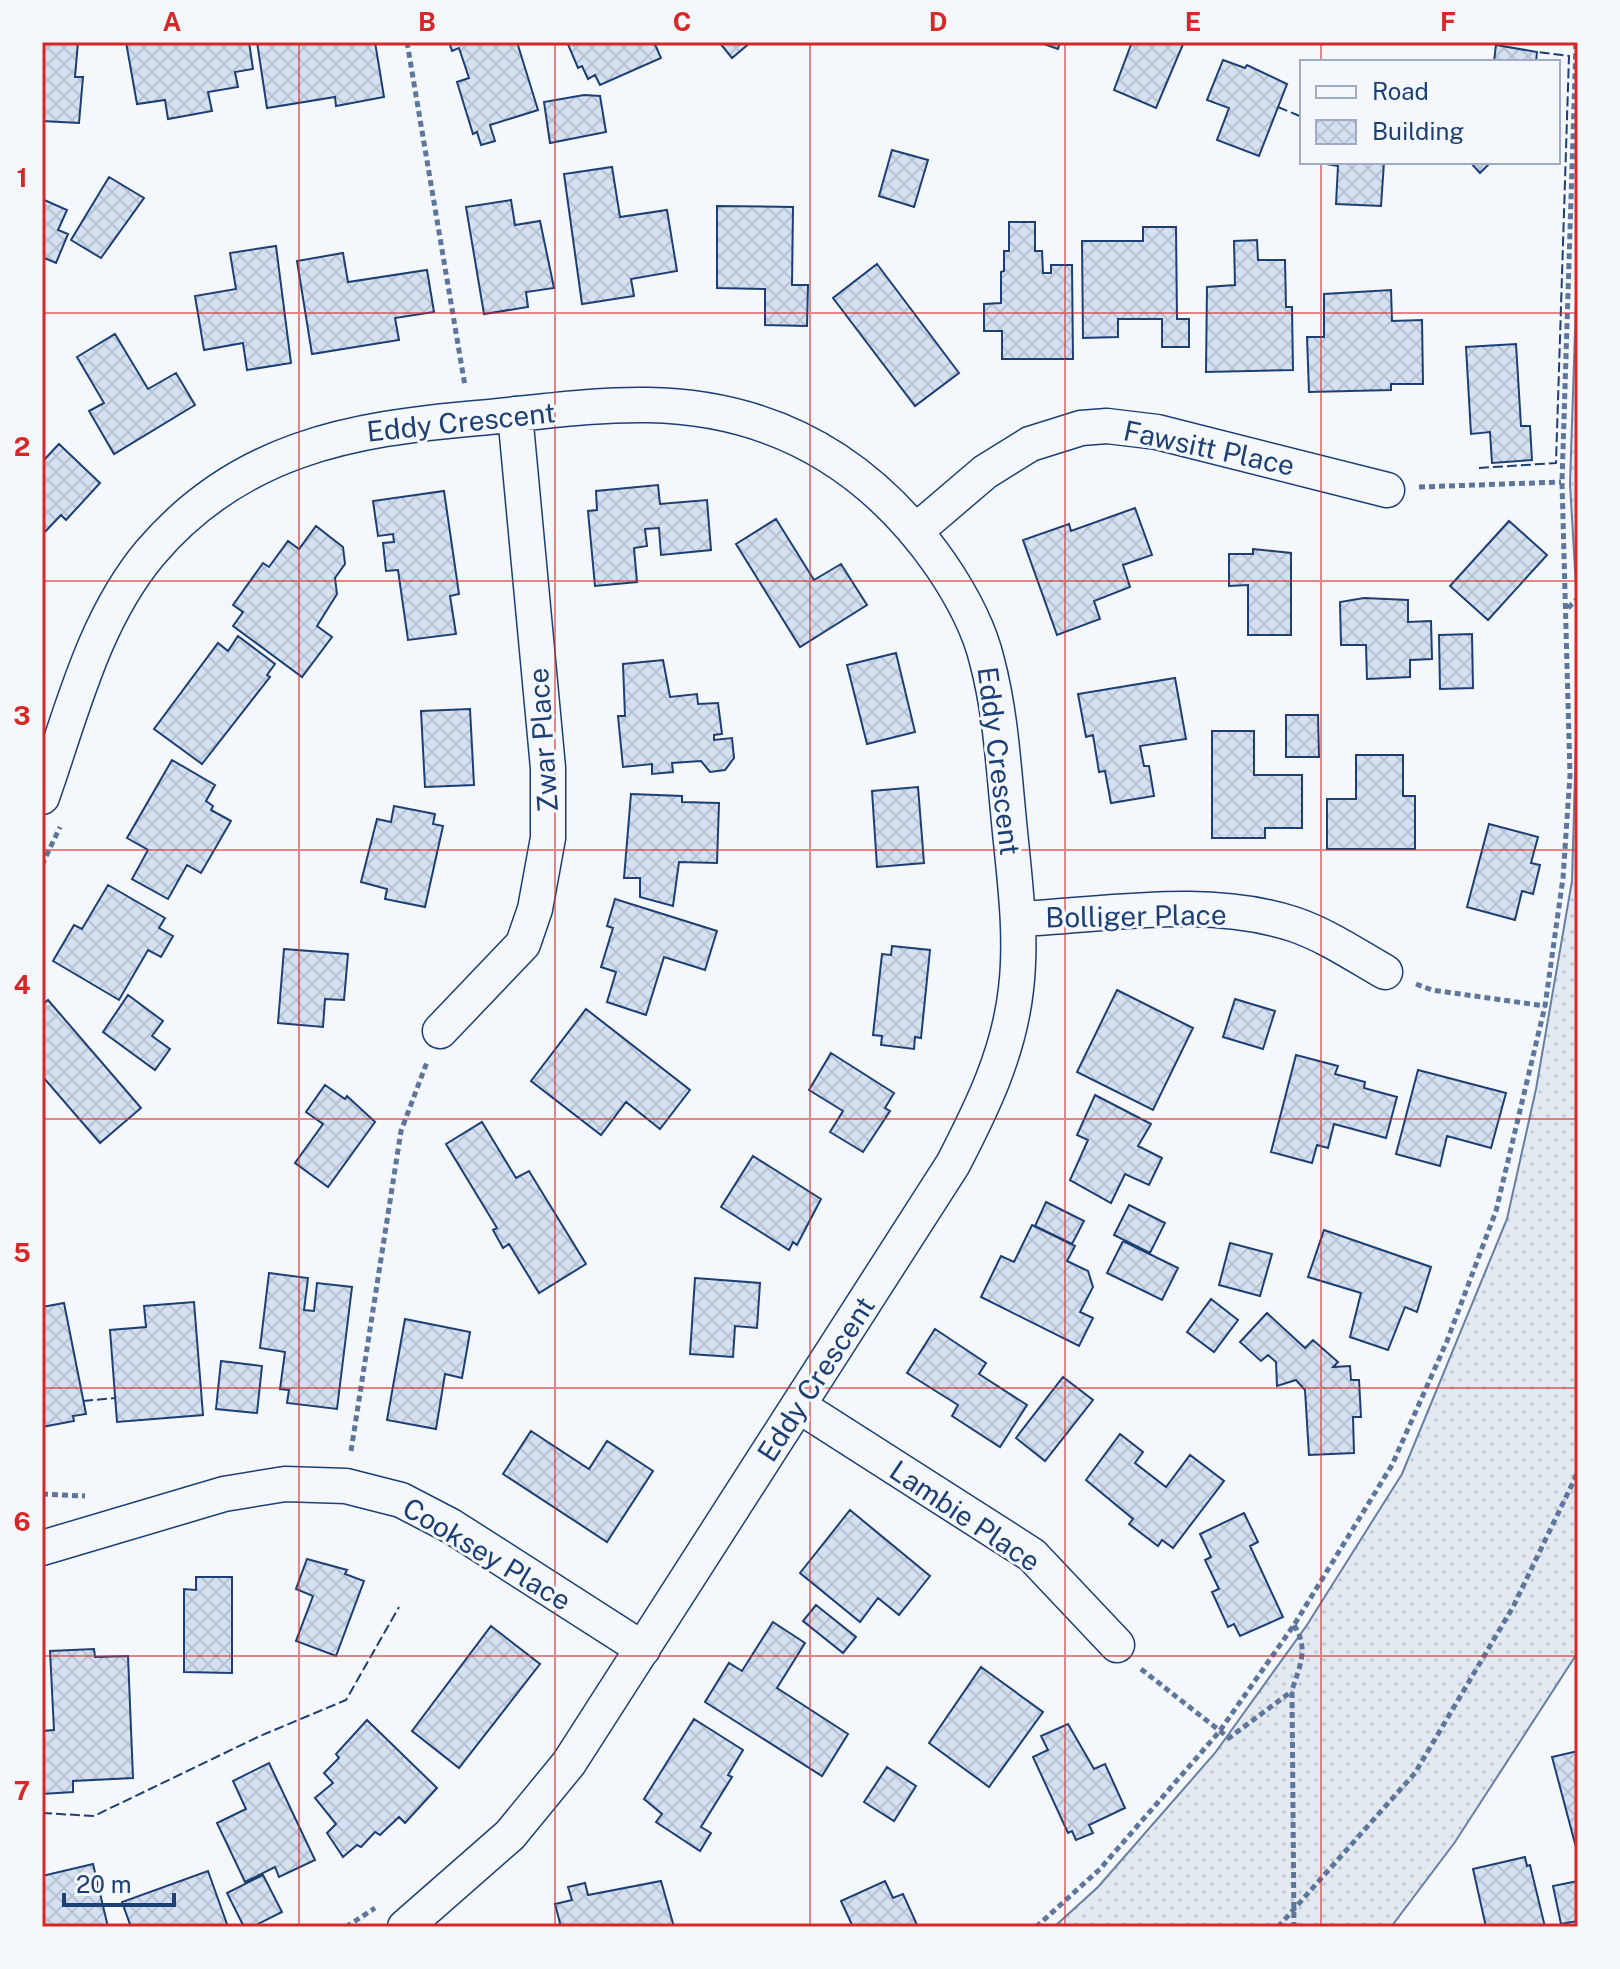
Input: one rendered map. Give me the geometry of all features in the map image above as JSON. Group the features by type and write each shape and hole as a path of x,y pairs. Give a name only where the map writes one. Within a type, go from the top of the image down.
{"street":[{"name":"Eddy Crescent","path":"51,811 100,634 132,577 152,551 202,504 260,466 326,439 393,425 648,405 720,413 786,433 817,447 872,484 917,530 958,590 987,657 1001,729 1018,919 1016,990 1001,1061 988,1096 953,1164 569,1763 510,1835 405,1927"},
{"name":"Zwar Place","path":"440,1031 523,944 535,909 548,838 548,768 515,414"},
{"name":"Fawsitt Place","path":"917,530 985,472 1030,444 1081,428 1107,426 1157,432 1387,490"},
{"name":"Bolliger Place","path":"1018,919 1225,911 1290,923 1320,934 1385,972"},
{"name":"Lambie Place","path":"799,1406 1032,1555 1117,1645"},
{"name":"Cooksey Place","path":"42,1548 224,1494 285,1484 346,1486 401,1500 451,1526 643,1649"}],"path":[{"path":"407,42 470,418"},
{"path":"1036,1927 1100,1869 1219,1732 1294,1625 1392,1465 1447,1341 1496,1211 1545,1006 1563,878 1570,775 1562,482 1576,42"},
{"path":"1387,490 1434,485 1562,482"},
{"path":"1567,608 1578,598"},
{"path":"42,865 51,811"},
{"path":"1385,972 1432,990 1545,1006"},
{"path":"350,1459 401,1131 440,1031"},
{"path":"1278,1927 1415,1773 1513,1607 1578,1472"},
{"path":"1294,1625 1303,1639 1303,1653 1292,1690 1294,1927"},
{"path":"1117,1645 1150,1678 1229,1738 1292,1690"}],"shaded area":[{"path":"1578,241 1578,621 1570,484"},
{"path":"1578,668 1578,1652 1455,1842 1391,1927 1054,1927 1098,1887 1215,1753 1307,1625 1402,1474 1507,1219 1536,1089 1572,881"}],"building":[{"path":"42,42 78,42 75,77 83,77 79,123 42,121"},
{"path":"126,42 249,42 253,69 235,72 238,87 208,92 212,111 168,119 165,100 137,104"},
{"path":"257,42 375,42 384,97 336,106 335,97 267,108"},
{"path":"449,42 517,42 538,110 490,125 495,141 481,145 477,132 473,134 457,82 469,78 459,48 452,51"},
{"path":"567,42 654,42 661,58 600,85 595,75 588,79 582,66 578,68"},
{"path":"719,42 751,42 732,58"},
{"path":"1038,42 1060,42 1058,49"},
{"path":"1132,42 1184,42 1156,108 1114,90"},
{"path":"1496,45 1537,52 1536,60 1494,60"},
{"path":"1223,60 1245,68 1247,65 1287,84 1259,156 1217,140 1229,108 1207,100"},
{"path":"584,95 600,96 606,132 550,143 544,102"},
{"path":"892,150 928,160 914,207 879,196"},
{"path":"1326,164 1384,164 1381,206 1336,204 1338,166"},
{"path":"1472,164 1489,164 1480,173"},
{"path":"612,167 620,217 667,210 677,271 631,279 634,296 582,304 564,174"},
{"path":"109,177 144,198 101,258 71,240"},
{"path":"42,199 67,210 58,230 68,234 56,263 42,257"},
{"path":"511,200 515,225 540,221 554,288 526,292 528,307 484,314 466,207"},
{"path":"717,206 793,207 792,285 808,285 807,326 765,325 765,289 717,288"},
{"path":"1009,222 1035,222 1035,251 1042,251 1043,273 1051,273 1051,265 1072,265 1073,359 1002,359 1002,331 984,331 984,304 1001,303 1001,272 1004,271 1004,251 1009,251"},
{"path":"1143,227 1176,227 1177,319 1189,319 1189,347 1162,347 1162,319 1118,319 1118,337 1083,338 1082,241 1143,241"},
{"path":"1257,240 1258,260 1285,260 1286,307 1292,307 1293,370 1206,372 1207,287 1235,285 1234,241"},
{"path":"276,246 291,363 247,370 243,343 204,350 195,296 236,289 230,253"},
{"path":"343,253 348,282 427,270 434,312 395,318 399,340 312,354 297,261"},
{"path":"877,264 959,373 915,406 833,298"},
{"path":"1391,290 1392,321 1422,320 1423,384 1391,384 1391,390 1309,392 1307,337 1324,337 1324,294"},
{"path":"115,334 148,389 176,373 195,405 114,454 89,411 104,403 77,357"},
{"path":"1516,344 1521,426 1530,426 1532,460 1492,463 1490,432 1471,434 1466,347"},
{"path":"59,444 100,483 66,520 61,515 42,535 42,462"},
{"path":"658,485 660,504 707,500 711,550 661,555 659,528 645,529 647,546 634,548 637,582 595,586 588,511 597,510 596,491"},
{"path":"444,491 459,594 450,596 456,634 408,640 398,570 386,571 383,543 394,542 393,534 378,536 373,501"},
{"path":"1135,508 1152,555 1123,565 1130,587 1094,601 1100,619 1057,635 1023,540 1069,524 1071,531"},
{"path":"776,519 814,580 841,564 867,605 800,647 736,544"},
{"path":"1509,521 1547,555 1488,620 1450,586"},
{"path":"316,526 343,547 345,564 335,578 337,594 317,626 332,637 302,677 233,626 243,612 233,605 263,563 269,567 288,541 299,549"},
{"path":"1253,549 1291,553 1291,635 1248,635 1248,585 1229,586 1229,554 1253,554"},
{"path":"1364,598 1408,600 1408,622 1431,621 1432,659 1410,660 1410,677 1367,679 1366,645 1341,645 1340,602"},
{"path":"1472,634 1473,688 1440,689 1439,635"},
{"path":"238,636 275,664 267,675 270,677 202,764 154,729 218,643 228,651"},
{"path":"896,653 915,732 867,744 847,665"},
{"path":"663,660 670,697 697,694 698,704 718,703 722,734 714,735 714,740 732,738 734,758 725,770 710,772 701,761 672,763 673,772 652,774 652,764 623,767 618,716 625,716 623,664"},
{"path":"1175,678 1186,739 1140,746 1144,766 1149,766 1154,796 1111,803 1105,771 1099,772 1093,735 1086,737 1078,694"},
{"path":"470,709 474,785 425,787 421,711"},
{"path":"1286,715 1318,715 1319,757 1286,757"},
{"path":"1212,731 1254,731 1254,775 1302,775 1302,828 1265,828 1265,838 1212,838"},
{"path":"1356,755 1403,755 1403,796 1415,796 1415,849 1327,849 1327,799 1356,799"},
{"path":"172,760 215,785 206,801 213,806 211,810 231,821 201,873 187,865 168,899 132,879 148,850 127,838"},
{"path":"918,787 924,863 877,867 872,791"},
{"path":"631,794 682,796 682,802 719,803 717,863 679,862 673,906 640,897 640,878 624,878"},
{"path":"394,806 435,814 433,824 443,826 425,907 385,899 387,889 361,882 377,819 391,822"},
{"path":"1489,824 1538,837 1531,863 1540,865 1533,894 1522,891 1515,920 1467,907"},
{"path":"108,885 165,918 159,928 173,936 161,957 148,950 119,1000 53,961 74,925 82,929"},
{"path":"615,899 717,931 705,970 664,957 646,1015 607,1002 616,972 601,967 613,928 607,926"},
{"path":"892,946 930,950 921,1038 915,1037 914,1049 881,1045 882,1036 873,1035 882,954 891,955"},
{"path":"284,949 348,954 344,1000 325,999 323,1027 278,1023"},
{"path":"1117,990 1193,1028 1153,1110 1077,1072"},
{"path":"128,995 163,1021 152,1036 170,1049 155,1070 103,1032"},
{"path":"1235,999 1275,1011 1263,1049 1223,1037"},
{"path":"48,1000 141,1108 100,1143 42,1076 42,1005"},
{"path":"586,1009 690,1090 660,1129 626,1102 601,1135 531,1081"},
{"path":"831,1053 894,1093 885,1108 890,1111 863,1152 830,1132 843,1111 809,1090"},
{"path":"1296,1055 1338,1066 1335,1074 1365,1082 1364,1088 1397,1097 1386,1138 1334,1124 1328,1148 1317,1145 1312,1163 1271,1152"},
{"path":"1418,1070 1506,1093 1491,1148 1447,1136 1440,1166 1396,1154"},
{"path":"325,1085 345,1099 347,1096 375,1122 328,1187 295,1163 323,1124 306,1112"},
{"path":"1095,1095 1151,1124 1138,1146 1162,1158 1149,1185 1125,1174 1111,1203 1070,1180 1088,1140 1077,1135"},
{"path":"482,1122 516,1178 529,1171 586,1264 539,1293 509,1244 503,1248 493,1230 497,1228 446,1144"},
{"path":"753,1156 821,1199 797,1245 793,1242 789,1250 721,1207"},
{"path":"1046,1202 1084,1221 1072,1244 1035,1226"},
{"path":"1129,1205 1165,1223 1150,1253 1114,1235"},
{"path":"1032,1225 1075,1246 1067,1261 1088,1271 1093,1287 1080,1312 1093,1318 1079,1346 981,1297 1001,1256 1014,1262"},
{"path":"1324,1230 1431,1267 1417,1312 1405,1307 1388,1350 1350,1337 1361,1293 1308,1277"},
{"path":"1123,1241 1178,1268 1162,1300 1107,1273"},
{"path":"1230,1243 1272,1254 1260,1296 1219,1285"},
{"path":"269,1273 308,1278 304,1310 314,1311 317,1283 352,1287 337,1409 287,1403 289,1390 280,1389 285,1352 260,1348"},
{"path":"695,1278 760,1283 757,1328 735,1326 733,1357 690,1354"},
{"path":"1211,1299 1238,1320 1214,1352 1187,1332"},
{"path":"194,1302 203,1415 117,1422 110,1330 146,1327 144,1306"},
{"path":"64,1303 86,1414 73,1416 74,1421 42,1427 42,1307"},
{"path":"1267,1313 1305,1348 1313,1340 1338,1362 1333,1367 1350,1366 1351,1380 1359,1380 1361,1417 1353,1417 1354,1453 1309,1455 1305,1390 1296,1380 1277,1386 1276,1362 1268,1355 1261,1361 1240,1342"},
{"path":"405,1319 470,1332 462,1378 445,1374 436,1429 387,1420"},
{"path":"935,1329 986,1363 979,1374 1027,1405 1000,1447 952,1416 958,1405 907,1373"},
{"path":"221,1361 262,1366 257,1413 216,1409"},
{"path":"1063,1377 1093,1400 1045,1461 1016,1438"},
{"path":"531,1431 589,1469 607,1441 653,1471 607,1542 503,1474"},
{"path":"1120,1434 1143,1452 1135,1463 1166,1487 1190,1455 1224,1481 1173,1548 1162,1540 1158,1546 1129,1524 1133,1519 1086,1480"},
{"path":"850,1510 930,1576 899,1615 878,1598 860,1622 800,1573"},
{"path":"1244,1513 1258,1542 1250,1546 1283,1617 1240,1636 1234,1624 1228,1627 1212,1592 1219,1589 1205,1560 1211,1557 1200,1534"},
{"path":"307,1559 347,1570 345,1574 364,1581 336,1656 296,1641 313,1596 296,1589"},
{"path":"196,1577 232,1577 232,1673 184,1672 184,1589 196,1590"},
{"path":"816,1605 856,1637 843,1653 803,1621"},
{"path":"773,1622 805,1643 777,1688 848,1734 822,1776 705,1702 729,1663 742,1671"},
{"path":"491,1626 540,1664 459,1768 412,1731"},
{"path":"94,1649 95,1657 128,1656 133,1778 73,1781 73,1792 42,1794 42,1731 54,1730 50,1651"},
{"path":"981,1667 1043,1712 989,1787 929,1743"},
{"path":"694,1719 743,1750 728,1775 732,1777 701,1827 711,1833 700,1851 656,1822 662,1814 644,1799"},
{"path":"367,1720 437,1788 405,1823 399,1817 380,1835 375,1832 361,1847 357,1845 343,1857 327,1833 336,1824 315,1798 333,1783 324,1773 339,1758 336,1754"},
{"path":"1068,1724 1094,1769 1105,1764 1125,1808 1089,1825 1093,1833 1076,1840 1072,1831 1068,1833 1033,1757 1048,1750 1041,1736"},
{"path":"1578,1751 1578,1851 1577,1851 1552,1757"},
{"path":"269,1763 315,1860 279,1877 275,1867 245,1882 217,1823 246,1809 233,1781"},
{"path":"887,1767 916,1786 894,1821 864,1802"},
{"path":"1525,1857 1527,1866 1530,1865 1545,1927 1486,1927 1473,1869"},
{"path":"93,1864 108,1927 42,1927 42,1876"},
{"path":"208,1871 228,1927 131,1927 122,1902"},
{"path":"263,1875 282,1912 252,1927 244,1927 227,1893"},
{"path":"661,1881 674,1927 561,1927 555,1904 572,1900 568,1887 585,1883 588,1895"},
{"path":"885,1881 893,1898 903,1894 918,1927 853,1927 841,1901"},
{"path":"1578,1881 1578,1921 1561,1924 1553,1886"}],"fence":[{"path":"1479,468 1556,463 1569,56 1537,52"},
{"path":"1278,107 1300,116"},
{"path":"83,1401 115,1398"},
{"path":"42,1813 94,1816 260,1736 346,1700 399,1607"}]}
